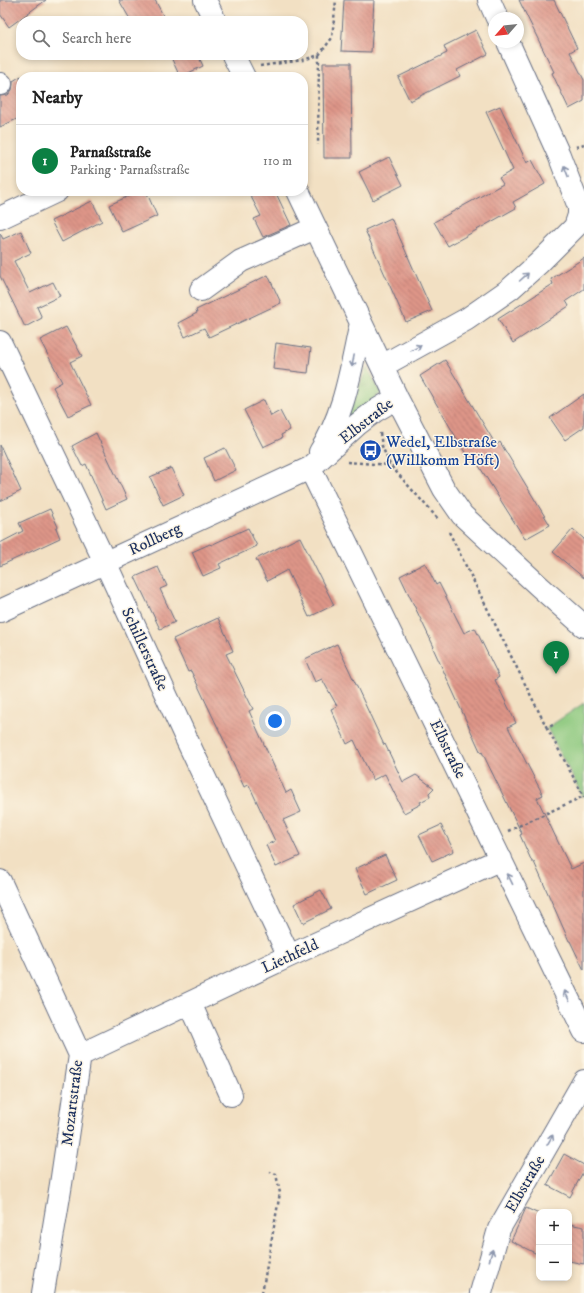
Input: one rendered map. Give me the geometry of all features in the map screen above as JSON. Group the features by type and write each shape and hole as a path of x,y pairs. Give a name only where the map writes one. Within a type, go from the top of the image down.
{"street":[{"path":"205,0 213,16"},
{"path":"489,0 494,12"},
{"path":"382,366 467,319 510,289 568,235 581,220 579,207 559,155 511,48"},
{"path":"0,218 46,196"},
{"name":"Elbstraße","path":"300,196 397,398 375,410 310,468"},
{"path":"201,290 242,260 315,228"},
{"name":"Elbstraße","path":"310,468 329,439 349,381 361,323"},
{"name":"Schillerstraße","path":"0,342 106,562 182,729 289,956"},
{"path":"397,398 444,489 462,515 584,626"},
{"name":"Elbstraße","path":"310,468 584,1031"},
{"name":"Rollberg","path":"0,611 310,468"},
{"name":"Liethfeld","path":"80,1055 289,956 501,859"},
{"name":"Mozartstraße","path":"0,881 80,1055 43,1293"},
{"path":"190,1004 231,1095"},
{"name":"Elbstraße","path":"481,1293 499,1229 584,1081"}],"path":[{"path":"308,58 319,55 332,38 336,0"},
{"path":"318,144 319,55"},
{"path":"239,67 303,60"},
{"path":"342,462 390,465"},
{"path":"449,530 547,728 584,796 491,839"},
{"path":"547,728 553,725"},
{"path":"262,1293 280,1193 276,1174 270,1172"}],"green space":[{"path":"367,367 381,393 360,415 347,425 349,412"},
{"path":"584,703 584,796 583,797 547,728"}],"building":[{"path":"0,0 46,0 24,16 16,16 16,22 9,27 0,14"},
{"path":"119,0 155,0 163,16 128,16"},
{"path":"344,0 374,0 371,52 341,51"},
{"path":"519,0 554,0 577,48 570,52 584,80 584,101 569,109 552,73 554,72"},
{"path":"476,30 488,54 457,70 460,76 410,101 398,77 447,53 444,46"},
{"path":"172,60 200,60 203,66 190,72 178,72"},
{"path":"323,63 351,63 352,158 324,158"},
{"path":"16,79 16,119 0,127 0,96 8,95 12,90 13,81"},
{"path":"500,106 527,163 532,160 545,184 513,202 516,208 448,246 434,222 503,184 499,178 513,170 486,112"},
{"path":"389,157 403,185 373,200 359,172"},
{"path":"129,196 148,196 157,216 122,232 109,205"},
{"path":"251,196 277,196 291,225 263,237 254,219 261,216"},
{"path":"92,201 102,221 62,242 51,221"},
{"path":"391,218 432,311 406,322 365,230"},
{"path":"21,231 31,253 14,261 30,293 53,282 60,296 37,307 42,318 25,327 0,276 0,233 3,239"},
{"path":"584,258 584,289 566,301 569,306 513,343 498,319 553,284 551,279"},
{"path":"268,275 281,303 209,337 204,328 185,337 178,323 197,313 196,310"},
{"path":"66,327 82,356 70,362 91,405 68,416 53,387 62,382 40,340"},
{"path":"276,343 311,348 308,373 273,369"},
{"path":"445,360 496,445 500,442 550,525 525,539 474,458 470,461 420,376"},
{"path":"584,394 584,427 565,440 550,418"},
{"path":"264,400 271,416 280,411 290,430 281,435 282,438 263,447 244,410"},
{"path":"96,433 127,499 106,509 86,464 82,466 72,446"},
{"path":"0,445 21,491 0,501"},
{"path":"225,448 236,470 214,481 204,458"},
{"path":"171,468 184,495 163,505 150,477"},
{"path":"50,509 58,527 56,528 60,538 0,566 0,543 23,531 19,523"},
{"path":"248,528 257,546 219,564 221,568 203,576 192,552"},
{"path":"573,529 584,539 584,578 553,552"},
{"path":"300,537 334,605 309,617 287,570 267,581 256,559"},
{"path":"425,563 436,585 439,583 464,633 475,628 499,677 495,680 516,723 508,727 543,795 537,798 571,869 584,863 584,970 569,941 534,862 532,862 520,835 522,834 482,752 481,753 433,648 434,647 400,576"},
{"path":"158,567 167,586 160,589 175,622 160,629 135,577"},
{"path":"218,618 233,651 226,654 253,709 249,711 286,793 291,790 301,812 283,820 300,856 276,867 266,845 275,841 249,785 244,787 228,749 191,671 188,672 173,639"},
{"path":"337,644 403,782 416,775 434,788 429,793 430,797 420,802 421,804 404,813 385,774 373,780 354,740 347,744 331,709 337,706 322,679 315,682 305,659"},
{"path":"441,825 454,851 432,861 419,835"},
{"path":"385,855 397,880 367,894 355,869"},
{"path":"321,890 331,909 303,923 294,904"},
{"path":"564,1154 584,1165 584,1170 570,1197 547,1185"},
{"path":"526,1208 536,1213 536,1254 511,1241"},
{"path":"572,1225 584,1227 584,1264 572,1262"}],"place":[{"name":"Wedel, Elbstraße (Willkomm Höft)","path":"371,451"},
{"name":"Parnaßstraße","path":"556,674"}]}
